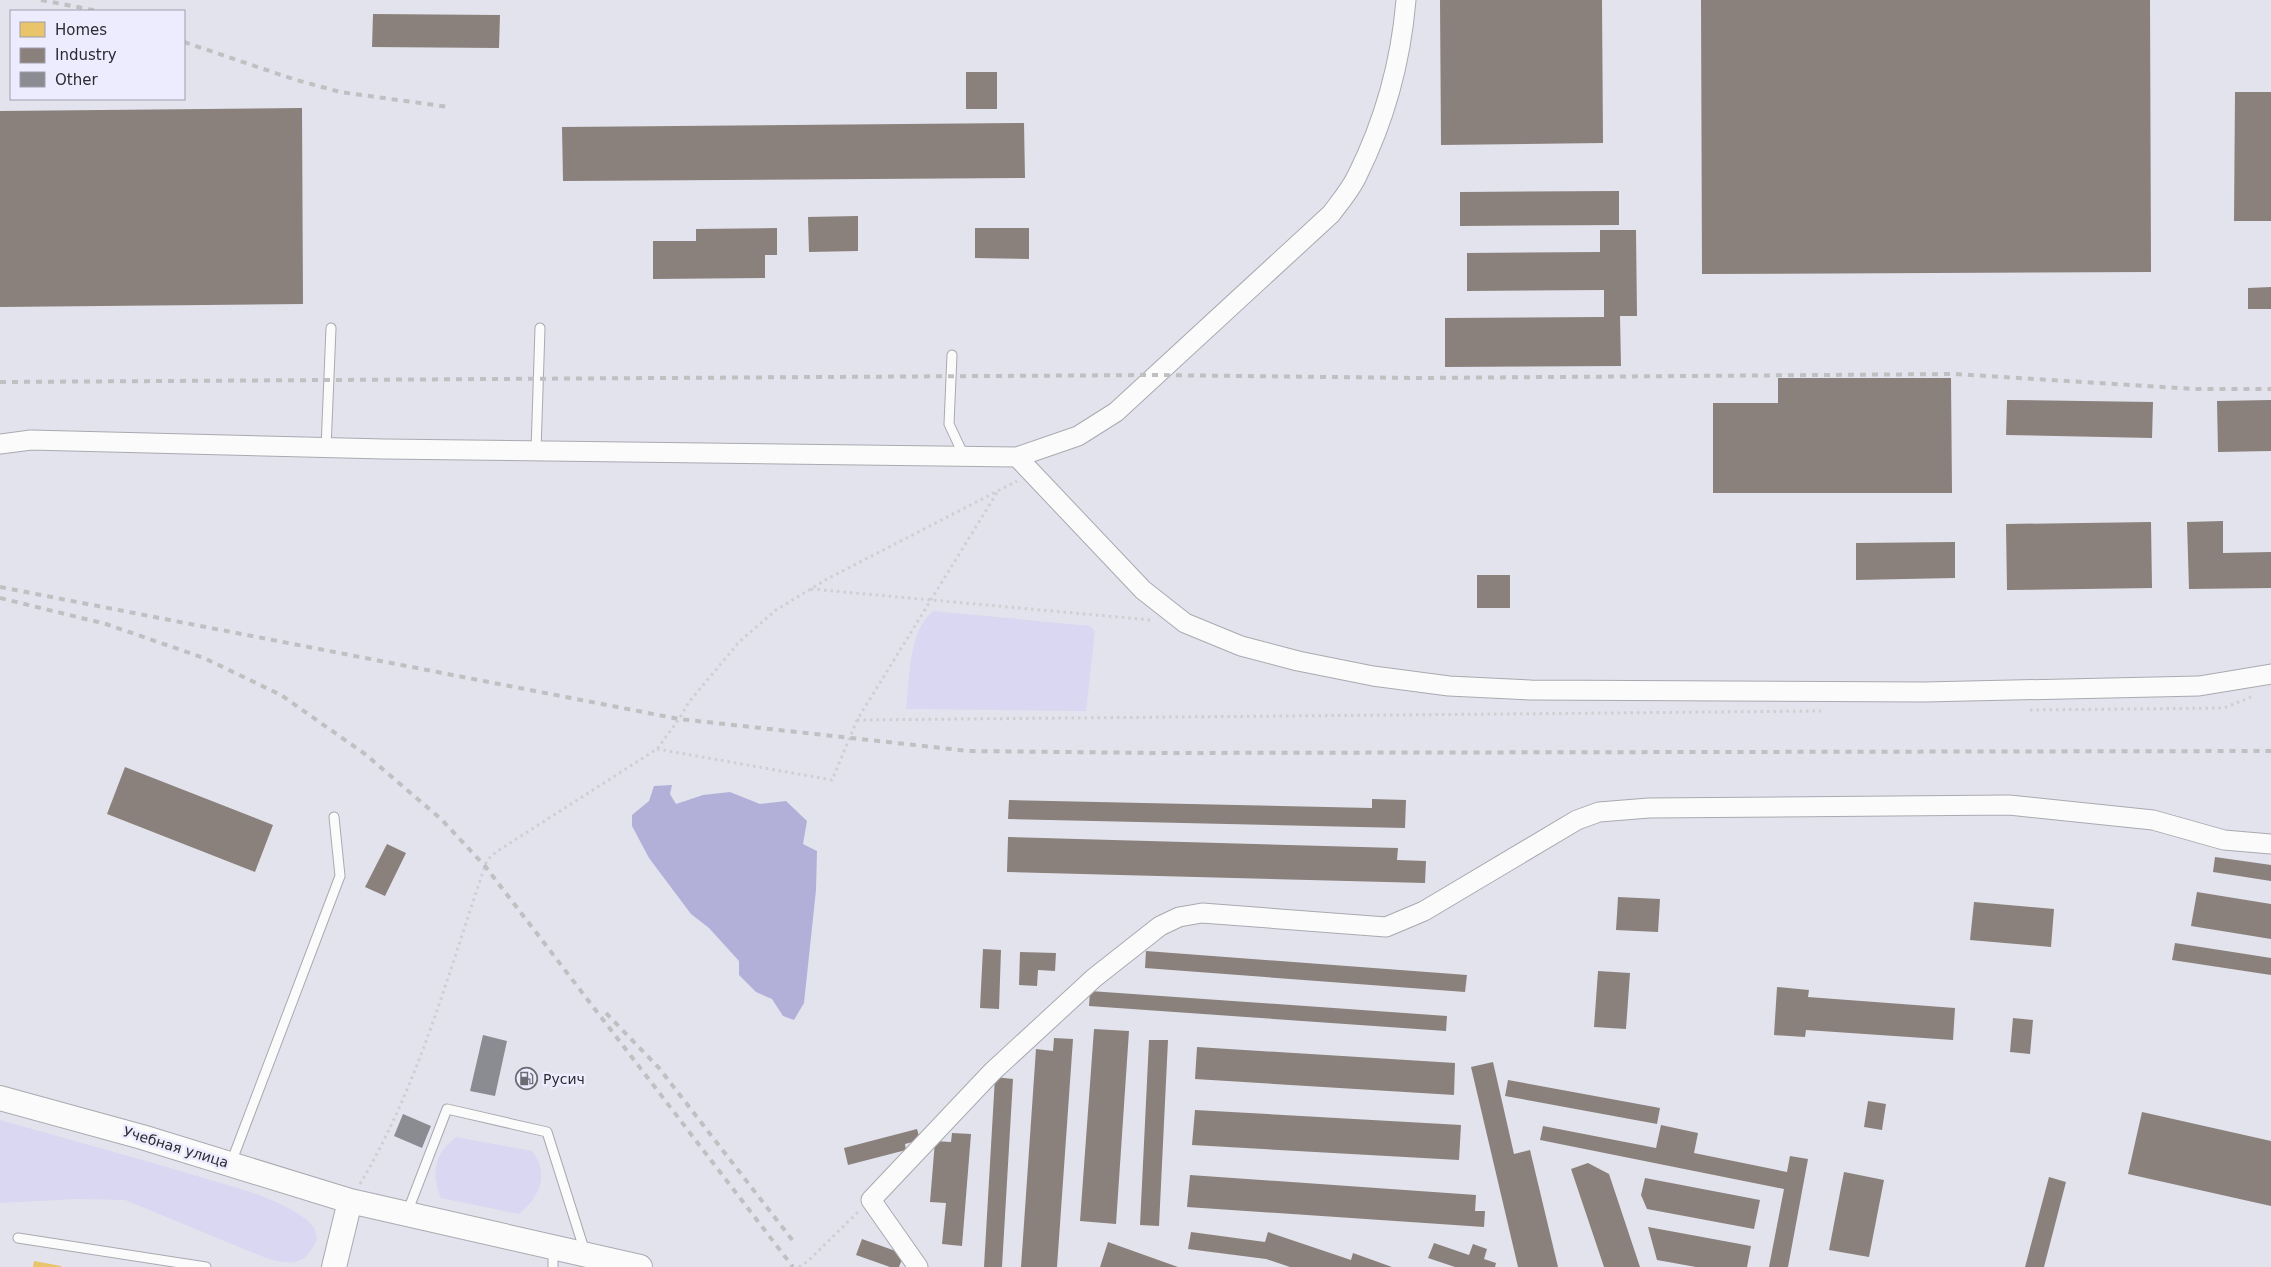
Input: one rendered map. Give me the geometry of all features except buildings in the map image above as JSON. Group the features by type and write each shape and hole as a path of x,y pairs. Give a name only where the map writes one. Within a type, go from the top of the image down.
{"street":[{"path":"0,444 31,440 326,448 1018,457 1078,436 1116,412 1332,214 1356,178 1377,131 1403,33 1406,0"},
{"path":"1018,457 1143,590 1185,623 1241,646 1373,676 1449,686 1531,690 1924,692 2199,686 2271,674"},
{"path":"918,1267 871,1200 992,1072 1094,978 1160,926 1179,917 1202,913 1386,927 1424,911 1577,820 1599,812 1649,808 2009,805 2153,820 2224,840 2271,844"},
{"name":"Учебная улица","path":"0,1098 142,1137 350,1202 407,1214 553,1257 586,1255 640,1267"},
{"path":"334,1267 350,1202"}],"lane":[{"path":"326,448 331,328"},
{"path":"536,451 540,328"},
{"path":"952,355 948,424 964,456"},
{"path":"231,1164 340,876 334,817"},
{"path":"407,1214 447,1109 547,1132 586,1255"},
{"path":"18,1238 206,1267"}],"path":[{"path":"350,1202 384,1144 415,1071 444,991 487,860 496,852 657,748 680,719 689,702 739,642 776,610 810,589 1033,474"},
{"path":"657,748 832,780 856,720 998,491"},
{"path":"810,589 1185,623"},
{"path":"2025,710 2224,708 2256,695"},
{"path":"856,720 1825,711"},
{"path":"799,1267 808,1261 871,1200"}],"shaded area":[{"path":"933,611 1090,626 1095,631 1086,711 906,709 915,643 925,620"},
{"path":"672,785 670,794 676,804 703,795 730,792 760,804 786,801 807,821 803,844 817,851 816,890 804,1003 794,1020 783,1016 772,999 756,992 739,975 739,961 709,928 691,914 649,858 632,826 632,815 649,801 654,786"},
{"path":"0,1120 235,1187 266,1198 294,1211 307,1220 314,1229 317,1239 307,1255 302,1259 296,1262 283,1262 266,1258 125,1200 77,1199 0,1203"},
{"path":"456,1137 532,1151 541,1168 540,1185 532,1200 519,1214 441,1198 436,1180 437,1165 443,1150"}],"railway":[{"path":"41,0 93,10"},
{"path":"185,42 293,79 340,92 449,107"},
{"path":"0,382 1154,375 1418,378 1955,374 2194,389 2271,389"},
{"path":"0,587 679,719 969,751 1156,753 2271,751"},
{"path":"0,598 106,624 204,658 281,695 365,754 441,819 485,866 793,1267"},
{"path":"606,1013 659,1068 793,1241"}],"place":[{"name":"Русич","path":"527,1079"}]}
